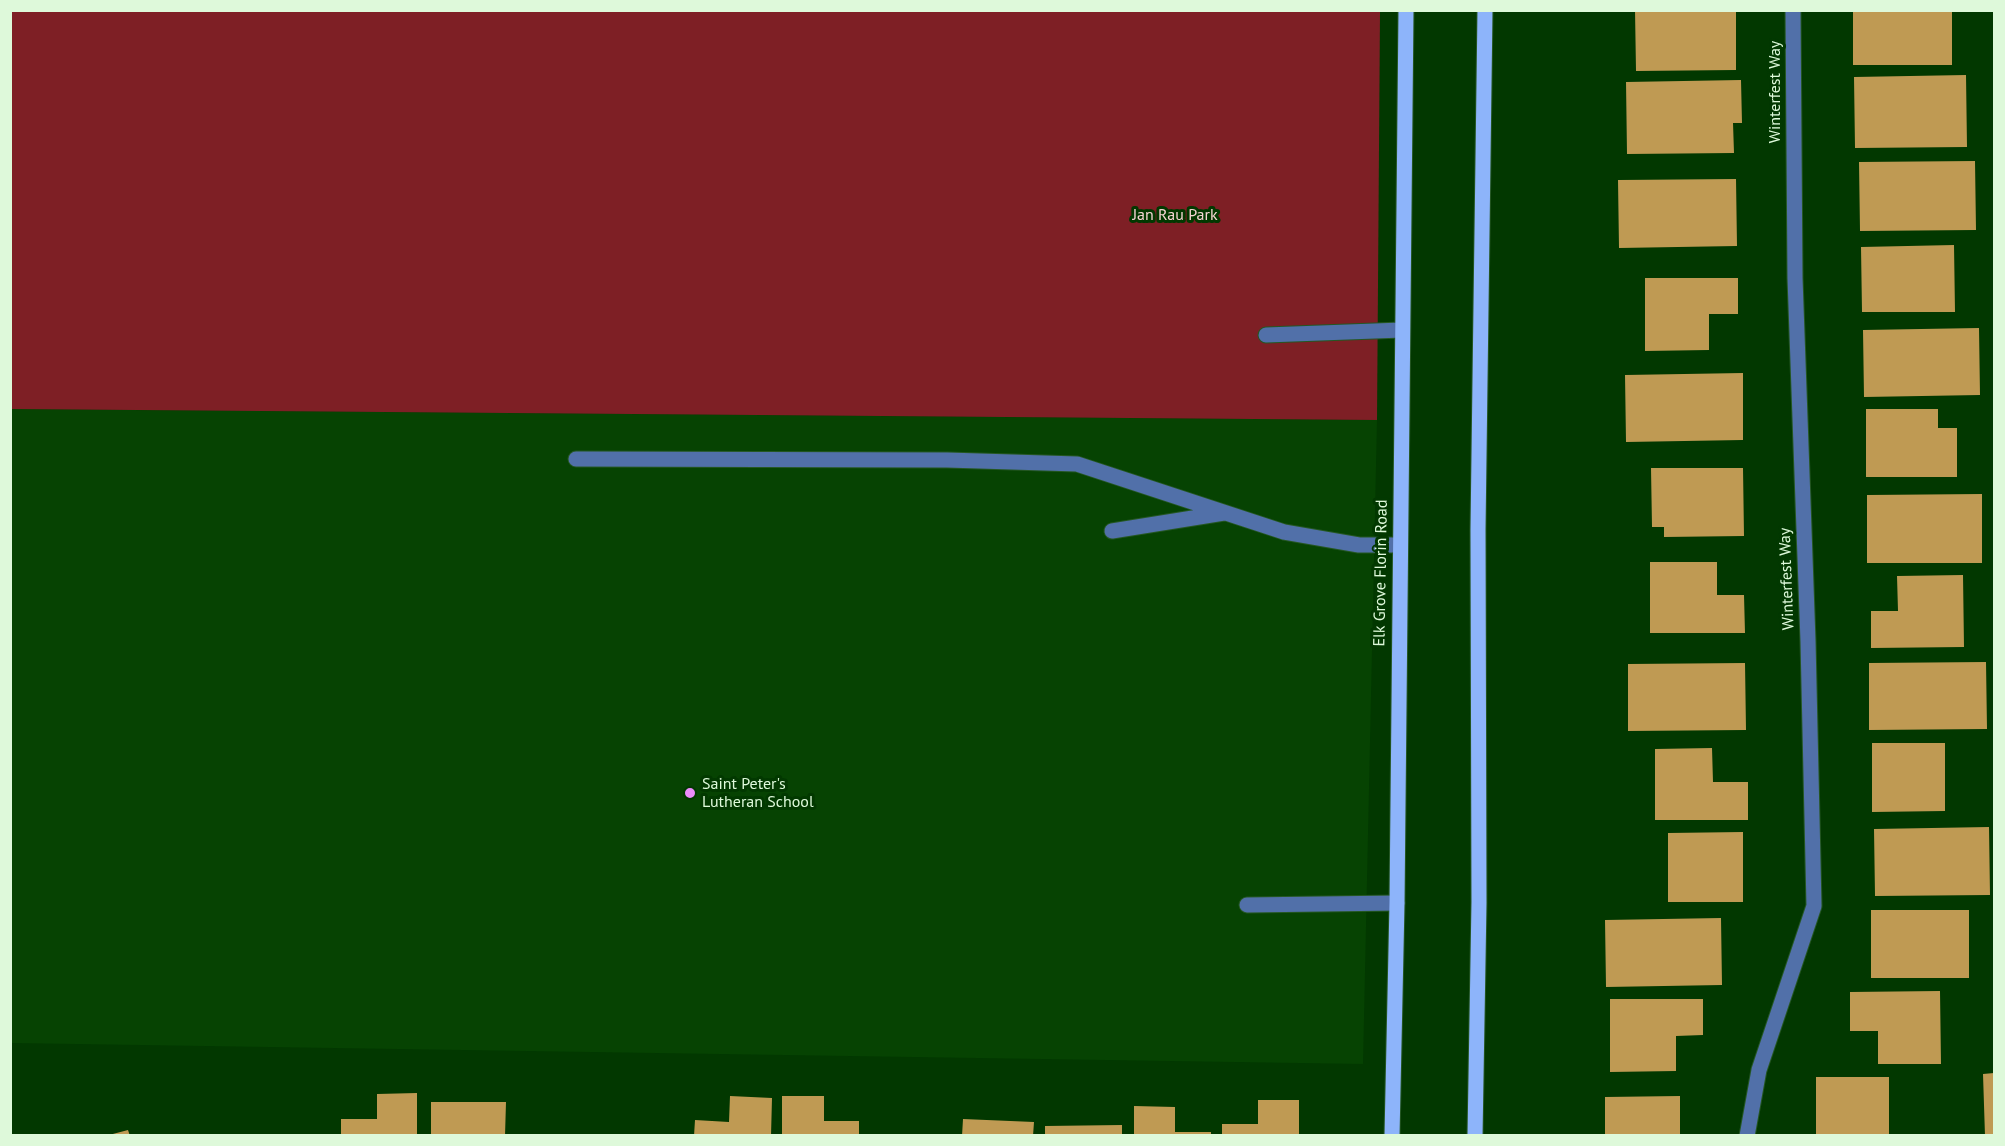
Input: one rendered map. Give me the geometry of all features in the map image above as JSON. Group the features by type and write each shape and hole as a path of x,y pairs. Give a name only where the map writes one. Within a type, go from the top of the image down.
{"main road":[{"name":"Elk Grove Florin Road","path":"1392,1136 1397,903 1406,10"},
{"path":"1475,1136 1479,902 1478,529 1485,10"}],"street":[{"name":"Winterfest Way","path":"1747,1136 1760,1070 1814,906 1808,641 1795,278 1793,10"},
{"path":"1266,335 1402,330"},
{"path":"576,459 947,460 1077,464 1284,532 1359,545 1399,545"},
{"path":"1112,531 1227,512"},
{"path":"1247,905 1397,903"}],"shaded area":[{"name":"Saint Peter's Lutheran School","path":"11,409 1377,420 1363,1064 11,1043"}],"green space":[{"name":"Jan Rau Park","path":"11,11 1380,11 1377,420 11,409"}],"building":[{"path":"1635,10 1736,10 1736,70 1636,71"},
{"path":"1853,10 1952,10 1952,65 1853,65"},
{"path":"1966,75 1967,147 1855,148 1854,77"},
{"path":"1741,80 1742,123 1733,123 1734,153 1627,154 1626,82"},
{"path":"1975,161 1976,230 1860,231 1859,162"},
{"path":"1736,179 1737,246 1619,248 1618,180"},
{"path":"1954,245 1955,312 1862,312 1861,247"},
{"path":"1645,278 1738,278 1738,314 1709,314 1709,350 1645,351"},
{"path":"1979,328 1980,395 1864,397 1863,330"},
{"path":"1743,373 1743,440 1626,442 1625,375"},
{"path":"1866,409 1938,409 1938,428 1957,428 1957,477 1866,477"},
{"path":"1651,468 1743,468 1744,536 1664,537 1664,527 1652,527"},
{"path":"1982,494 1982,563 1867,563 1867,495"},
{"path":"1650,562 1717,562 1717,595 1744,595 1745,633 1650,633"},
{"path":"1963,575 1964,647 1871,648 1871,611 1898,611 1897,576"},
{"path":"1986,662 1987,729 1869,730 1869,663"},
{"path":"1745,663 1746,730 1628,731 1628,664"},
{"path":"1872,743 1945,743 1945,811 1872,812"},
{"path":"1712,748 1713,782 1748,782 1748,820 1655,820 1655,749"},
{"path":"1989,827 1990,895 1875,896 1874,829"},
{"path":"1743,832 1743,902 1668,902 1668,833"},
{"path":"1871,910 1969,910 1969,978 1871,978"},
{"path":"1721,918 1722,985 1606,987 1605,920"},
{"path":"1940,991 1941,1064 1878,1064 1878,1031 1850,1031 1850,992"},
{"path":"1610,999 1703,999 1703,1035 1676,1036 1676,1071 1610,1072"},
{"path":"1994,1073 1994,1136 1985,1136 1983,1074"},
{"path":"1816,1077 1889,1077 1889,1136 1816,1136"},
{"path":"417,1093 417,1136 341,1136 341,1119 377,1119 377,1094"},
{"path":"730,1096 772,1098 771,1136 694,1136 695,1120 729,1122"},
{"path":"782,1096 824,1096 824,1121 859,1121 859,1136 782,1136"},
{"path":"1680,1096 1680,1136 1605,1136 1605,1097"},
{"path":"1258,1100 1299,1100 1299,1136 1222,1136 1222,1124 1258,1124"},
{"path":"431,1102 506,1102 505,1136 431,1136"},
{"path":"1134,1106 1175,1107 1175,1132 1211,1132 1211,1136 1134,1136"},
{"path":"963,1119 1034,1122 1033,1136 962,1136"},
{"path":"1122,1125 1122,1136 1045,1136 1045,1126"},
{"path":"128,1130 130,1136 109,1136 109,1135"}],"place":[{"name":"Saint Peter's Lutheran School","path":"690,793"}]}
